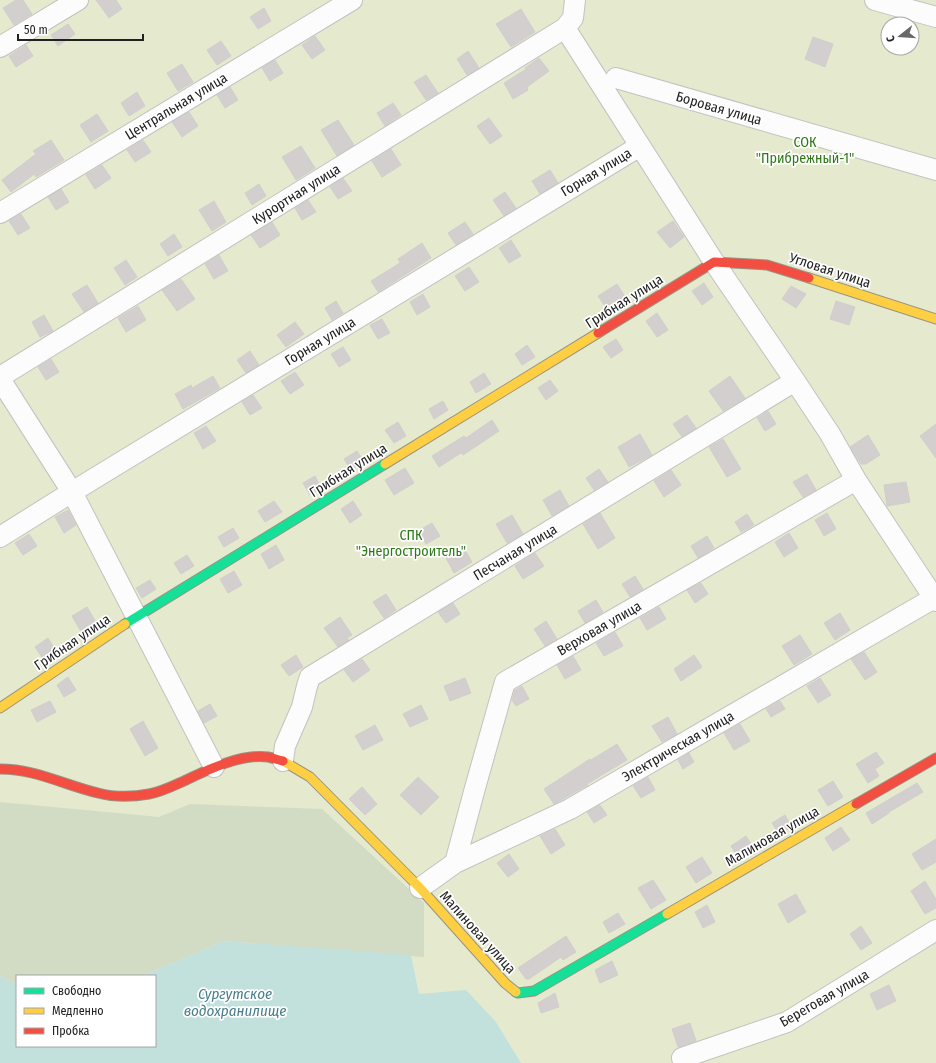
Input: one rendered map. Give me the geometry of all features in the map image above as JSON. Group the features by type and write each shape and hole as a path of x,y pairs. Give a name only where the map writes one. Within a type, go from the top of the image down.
{"street":[{"path":"0,47 78,0"},
{"name":"Центральная улица","path":"0,213 352,0"},
{"path":"576,0 573,18 565,28 714,262 830,434 856,480 935,600"},
{"path":"875,0 936,17"},
{"name":"Курортная улица","path":"0,378 565,28"},
{"name":"Боровая улица","path":"616,78 936,170"},
{"name":"Горная улица","path":"0,537 640,146"},
{"name":"Угловая улица","path":"714,262 767,265 936,319"},
{"name":"Грибная улица","path":"0,708 136,616 714,262"},
{"path":"0,378 72,492 214,767"},
{"name":"Песчаная улица","path":"283,761 284,746 302,707 310,677 795,381"},
{"name":"Верховая улица","path":"455,863 505,682 856,480"},
{"name":"Электрическая улица","path":"420,888 455,863 570,809 935,600"},
{"name":"Малиновая улица","path":"0,769 12,769 36,773 98,793 115,795 150,794 169,788 214,767 254,757 267,757 283,761 310,777 420,888 505,984 518,993 534,990 936,758"},
{"name":"Береговая улица","path":"682,1058 787,1022 936,930"}],"green space":[{"name":"СПК \"Энергостроитель\"","path":"0,0 936,0 936,1063 521,1063 496,1022 419,994 411,955 224,941 144,975 16,975 16,984 0,976"},
{"path":"0,802 159,817 190,804 322,809 424,903 424,957 224,941 144,975 16,975 16,984 0,976"}],"water":[{"name":"Сургутское водохранилище","path":"224,941 411,955 419,994 466,990 496,1022 521,1063 0,1063 0,976 16,984 16,1047 156,1047 156,975 144,975"}],"building":[{"path":"16,0 23,0 32,14 14,25 3,8"},
{"path":"96,0 116,0 122,9 109,18"},
{"path":"264,8 271,21 258,29 250,17"},
{"path":"521,9 535,32 511,47 496,24"},
{"path":"68,24 75,34 58,46 51,35"},
{"path":"315,36 325,50 312,59 302,45"},
{"path":"813,37 833,44 825,67 805,59"},
{"path":"221,41 231,56 217,65 207,50"},
{"path":"26,45 33,56 16,67 9,56"},
{"path":"468,51 479,68 467,75 457,59"},
{"path":"539,58 549,71 527,87 528,90 513,99 504,83 526,69 525,68"},
{"path":"275,60 283,73 270,81 262,68"},
{"path":"182,64 193,82 178,91 167,73"},
{"path":"426,75 438,93 426,100 414,82"},
{"path":"230,87 238,100 225,108 217,95"},
{"path":"137,92 145,106 129,116 121,103"},
{"path":"393,103 401,115 385,126 377,113"},
{"path":"189,112 198,126 182,137 172,122"},
{"path":"97,114 108,131 91,142 80,125"},
{"path":"489,118 502,136 490,144 477,126"},
{"path":"338,120 354,145 337,156 321,130"},
{"path":"51,140 64,160 36,177 34,174 11,192 2,180 36,154 33,151"},
{"path":"143,140 151,152 135,162 127,150"},
{"path":"301,146 315,168 296,180 282,157"},
{"path":"391,149 401,165 382,177 372,161"},
{"path":"102,165 111,178 95,189 86,175"},
{"path":"550,170 558,183 540,194 532,181"},
{"path":"343,178 352,191 338,199 330,187"},
{"path":"259,184 266,196 252,205 245,193"},
{"path":"61,189 69,202 56,210 48,197"},
{"path":"505,192 516,208 504,216 493,200"},
{"path":"308,200 316,212 302,220 295,208"},
{"path":"214,201 226,222 212,231 199,210"},
{"path":"21,214 30,228 18,235 9,221"},
{"path":"673,221 684,237 670,248 657,232"},
{"path":"272,222 280,235 260,248 251,235"},
{"path":"465,222 473,234 456,245 448,233"},
{"path":"174,234 182,247 168,256 160,244"},
{"path":"511,240 521,256 509,263 499,248"},
{"path":"422,243 431,258 378,292 371,281 400,263 398,259"},
{"path":"219,255 228,271 214,279 205,264"},
{"path":"126,260 137,277 125,285 114,268"},
{"path":"469,267 479,282 465,291 455,276"},
{"path":"181,279 195,299 177,311 162,290"},
{"path":"704,283 713,297 702,305 692,291"},
{"path":"617,284 627,300 609,312 598,296"},
{"path":"87,285 98,303 84,312 72,294"},
{"path":"791,286 806,294 796,308 782,299"},
{"path":"423,294 430,307 417,315 410,302"},
{"path":"336,301 343,313 332,320 325,308"},
{"path":"836,301 855,307 849,325 830,319"},
{"path":"138,306 146,320 126,332 118,318"},
{"path":"657,313 668,330 657,337 646,321"},
{"path":"44,315 53,331 40,337 32,322"},
{"path":"382,319 390,333 378,339 370,325"},
{"path":"295,322 304,334 286,347 277,335"},
{"path":"616,339 623,350 611,358 603,347"},
{"path":"527,345 535,357 522,365 515,354"},
{"path":"343,347 351,360 339,367 331,354"},
{"path":"250,351 259,365 246,373 237,360"},
{"path":"51,359 59,372 46,380 38,367"},
{"path":"295,372 304,385 290,394 281,381"},
{"path":"484,373 491,384 476,393 470,382"},
{"path":"213,376 220,388 183,409 175,394 191,385 192,388"},
{"path":"730,376 745,398 723,411 709,391"},
{"path":"550,380 558,391 546,400 538,388"},
{"path":"253,395 262,408 250,415 242,402"},
{"path":"443,401 448,410 434,419 429,409"},
{"path":"768,411 776,424 765,431 757,418"},
{"path":"687,415 696,428 682,437 673,424"},
{"path":"492,420 499,431 463,455 461,453 439,467 432,456 464,436 466,438"},
{"path":"398,422 406,436 394,443 385,430"},
{"path":"936,424 936,458 920,436"},
{"path":"206,426 216,441 203,449 194,433"},
{"path":"640,434 652,455 629,467 618,447"},
{"path":"868,435 880,455 866,464 861,464 850,447"},
{"path":"723,439 741,469 727,477 709,447"},
{"path":"357,451 364,462 351,470 344,459"},
{"path":"405,468 414,483 394,495 385,480"},
{"path":"599,469 608,482 594,490 586,478"},
{"path":"671,470 681,485 664,497 654,481"},
{"path":"807,474 816,490 803,497 793,482"},
{"path":"315,476 321,488 310,495 303,483"},
{"path":"906,482 910,502 887,506 884,485"},
{"path":"560,490 569,506 552,516 543,500"},
{"path":"274,501 282,512 265,522 258,511"},
{"path":"353,501 362,515 350,523 341,509"},
{"path":"68,510 76,525 64,533 55,517"},
{"path":"600,513 615,538 598,549 583,524"},
{"path":"827,513 836,529 824,536 815,520"},
{"path":"747,514 754,525 741,532 735,522"},
{"path":"512,515 523,534 507,543 496,524"},
{"path":"432,523 440,536 426,544 418,531"},
{"path":"233,528 239,538 224,547 218,537"},
{"path":"789,533 798,548 784,557 775,542"},
{"path":"29,534 37,546 23,555 15,543"},
{"path":"707,536 714,548 698,558 691,546"},
{"path":"276,545 284,560 269,569 261,554"},
{"path":"464,548 472,562 454,573 446,558"},
{"path":"535,553 544,566 523,579 515,566"},
{"path":"187,555 194,566 181,574 174,563"},
{"path":"234,571 242,585 228,593 220,579"},
{"path":"635,576 643,589 630,597 622,584"},
{"path":"150,580 156,589 142,598 136,588"},
{"path":"701,583 708,594 695,603 687,590"},
{"path":"386,594 396,610 384,618 373,602"},
{"path":"596,600 603,612 585,623 578,611"},
{"path":"453,603 460,614 446,623 438,612"},
{"path":"87,607 98,626 83,635 72,616"},
{"path":"659,607 666,619 647,630 640,618"},
{"path":"840,613 850,630 835,640 824,623"},
{"path":"340,617 352,635 347,638 349,640 338,647 324,628"},
{"path":"546,621 557,639 545,646 534,629"},
{"path":"615,632 623,646 604,656 596,643"},
{"path":"800,635 812,654 794,665 782,646"},
{"path":"48,638 56,651 43,659 35,647"},
{"path":"864,652 877,672 865,680 851,659"},
{"path":"296,655 303,667 289,676 281,665"},
{"path":"694,655 702,667 681,681 674,669"},
{"path":"573,656 581,670 565,679 557,665"},
{"path":"362,659 370,670 353,682 344,670"},
{"path":"68,677 76,690 64,697 57,685"},
{"path":"465,678 471,693 450,701 444,686"},
{"path":"820,678 831,695 818,703 807,686"},
{"path":"522,686 529,699 516,706 512,700 515,690"},
{"path":"50,701 56,712 37,722 31,710"},
{"path":"780,701 785,709 771,717 766,709"},
{"path":"210,704 217,716 204,723 198,711"},
{"path":"421,705 428,719 410,727 403,714"},
{"path":"668,717 677,734 662,742 652,726"},
{"path":"143,721 158,748 145,756 130,729"},
{"path":"740,724 750,741 734,750 724,733"},
{"path":"375,725 383,740 363,750 355,736"},
{"path":"617,744 627,760 587,784 588,785 554,804 544,789 590,759 591,760"},
{"path":"876,752 884,763 875,769 879,776 868,783 856,764"},
{"path":"689,753 694,762 683,769 678,760"},
{"path":"418,777 439,797 421,815 400,795"},
{"path":"648,777 655,790 641,798 633,786"},
{"path":"833,781 843,797 828,806 818,790"},
{"path":"917,783 923,792 872,824 866,813"},
{"path":"362,787 377,804 365,815 349,799"},
{"path":"600,805 607,815 594,823 587,812"},
{"path":"785,815 792,827 779,834 772,823"},
{"path":"841,827 850,840 833,851 825,838"},
{"path":"555,829 565,845 551,854 540,836"},
{"path":"746,836 754,849 738,858 731,846"},
{"path":"936,839 936,862 922,870 912,854"},
{"path":"509,854 519,869 508,877 497,863"},
{"path":"702,857 712,873 696,883 686,867"},
{"path":"653,880 666,900 651,909 638,888"},
{"path":"925,881 936,899 936,908 925,914 911,891"},
{"path":"796,894 806,912 788,923 778,904"},
{"path":"707,905 715,922 703,928 695,912"},
{"path":"618,913 625,924 609,933 603,922"},
{"path":"861,926 872,943 861,950 850,934"},
{"path":"566,936 576,952 563,960 561,957 529,979 526,979 518,968"},
{"path":"612,961 618,975 600,983 595,970"},
{"path":"889,985 896,1001 877,1010 870,994"},
{"path":"555,993 559,1007 541,1013 538,1003"},
{"path":"690,1023 696,1041 678,1047 672,1029"}],"traffic: fast":[{"path":"125,624 385,464"},
{"path":"516,992 534,991 667,914"}],"traffic: slow":[{"path":"809,278 936,319"},
{"path":"385,464 598,333"},
{"path":"0,708 125,624"},
{"path":"283,761 310,777 420,888 505,983 516,992"},
{"path":"667,914 856,804"}],"traffic: jam":[{"path":"598,333 714,262 767,265 809,278"},
{"path":"0,769 38,774 86,790 104,794 136,796 149,794 171,787 225,763 236,760 258,756 283,761"},
{"path":"856,804 936,758"}],"park label":[{"name":"СОК \"Прибрежный-1\"","path":"805,150"}]}
